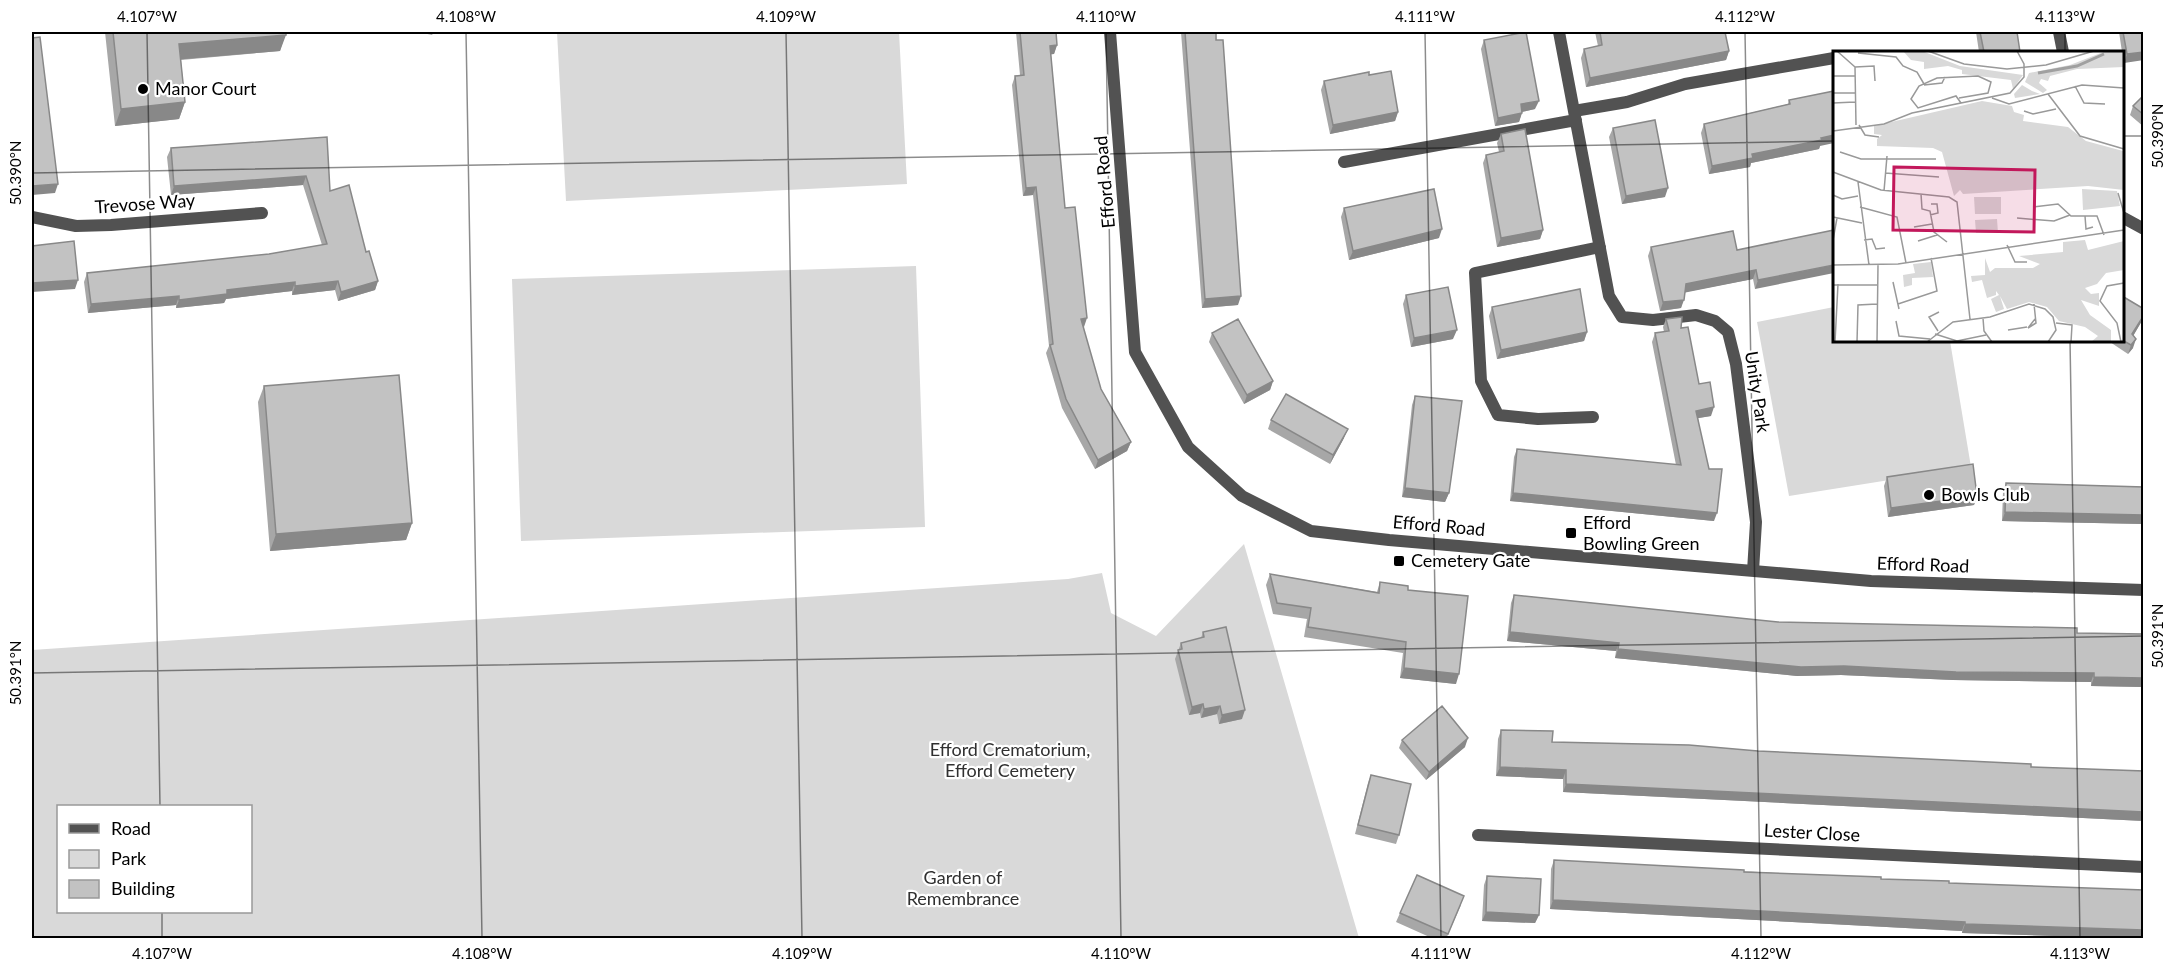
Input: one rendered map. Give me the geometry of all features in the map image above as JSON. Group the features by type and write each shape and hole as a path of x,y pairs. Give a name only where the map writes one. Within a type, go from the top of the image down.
{"street":[{"name":"Efford Road","path":"1110,32 1135,352 1188,447 1242,496 1311,531 1870,580 2144,590"},
{"name":"Unity Park","path":"1558,32 1609,296 1622,317 1653,320 1696,315 1714,321 1728,332 1736,364 1756,522 1753,571"},
{"path":"2059,32 2063,51"},
{"path":"1344,162 1575,116 1685,84 1833,58"},
{"name":"Trevose Way","path":"32,217 76,226 262,213"},
{"path":"2124,218 2144,230"},
{"path":"1593,417 1538,419 1498,415 1481,381 1475,273 1600,247"},
{"name":"Lester Close","path":"1478,836 2144,867"}],"green space":[{"path":"557,32 899,32 907,184 566,201"},
{"path":"916,266 925,527 521,541 512,279"},
{"path":"1833,307 1833,342 1950,342 1971,467 1789,496 1757,322"},
{"name":"Efford Crematorium, Efford Cemetery","path":"1244,544 1359,938 32,938 32,650 1068,579 1102,573 1111,613 1156,636"}],"building":[{"name":"Manor Court","path":"113,32 286,32 286,35 179,44 185,102 121,109"},
{"path":"1020,32 1056,32 1057,45 1050,46 1065,208 1075,207 1087,318 1081,319 1101,389 1131,442 1098,460 1066,399 1050,345 1053,344 1036,187 1026,188 1015,76 1024,75"},
{"path":"1185,32 1216,32 1216,40 1223,40 1241,296 1205,299"},
{"path":"1526,32 1539,101 1521,104 1522,113 1498,118 1484,40"},
{"path":"1600,32 1725,32 1729,51 1590,78 1584,49 1602,45"},
{"path":"1980,32 2017,32 2020,51 1984,51"},
{"path":"2123,32 2144,32 2144,52 2127,54"},
{"path":"40,37 58,184 32,186 32,38"},
{"path":"1391,71 1398,112 1333,125 1324,81 1369,72 1369,75"},
{"path":"1833,91 1833,135 1821,138 1822,140 1752,154 1753,158 1712,166 1704,124 1790,104 1789,100"},
{"path":"2144,95 2144,115 2133,106"},
{"path":"1655,120 1668,188 1626,196 1613,128"},
{"path":"1525,129 1543,230 1501,238 1486,155 1504,151 1501,134"},
{"path":"327,137 330,191 349,185 366,252 369,251 378,281 341,292 338,281 295,286 295,282 227,290 227,294 179,300 179,296 91,304 87,273 269,254 327,244 306,176 174,186 171,148"},
{"path":"1434,189 1442,229 1353,251 1344,208"},
{"path":"1833,230 1833,265 1758,280 1756,270 1686,284 1684,300 1663,302 1651,247 1733,231 1737,250"},
{"path":"74,241 78,280 32,283 32,246"},
{"path":"1448,287 1457,330 1414,338 1406,295"},
{"path":"1580,289 1587,332 1501,350 1492,307"},
{"path":"2124,297 2144,309 2144,315 2132,334 2136,339 2131,345 2124,341"},
{"path":"1682,317 1681,328 1688,327 1699,384 1710,382 1714,407 1696,411 1709,469 1722,469 1717,513 1513,493 1517,449 1681,465 1655,333 1669,331 1666,319"},
{"path":"1238,319 1273,381 1247,395 1212,333"},
{"path":"399,375 412,523 276,534 264,386"},
{"path":"1286,394 1348,429 1333,455 1271,420"},
{"path":"1415,396 1462,401 1449,493 1405,488"},
{"name":"Bowls Club","path":"1973,464 1977,496 1891,508 1887,477"},
{"path":"2006,483 2144,487 2144,515 2005,512"},
{"path":"1270,574 1379,593 1380,582 1408,586 1408,590 1468,596 1459,674 1404,668 1406,642 1308,627 1311,608 1277,603"},
{"path":"1514,595 1778,622 2077,628 2077,633 2144,634 2144,678 2094,677 2094,673 1956,672 1844,666 1801,667 1618,649 1619,643 1510,632"},
{"path":"1226,627 1245,710 1222,715 1220,706 1204,709 1203,704 1192,707 1178,650 1182,649 1181,643 1204,637 1203,632"},
{"path":"1442,706 1468,738 1429,772 1402,740"},
{"path":"1501,730 1553,731 1552,742 1689,745 1758,751 2031,764 2031,767 2144,771 2144,812 1566,784 1566,770 1500,767"},
{"path":"1371,775 1411,784 1399,835 1358,825"},
{"path":"1554,860 1744,870 1744,872 1881,877 1881,879 1949,881 1949,883 2144,890 2144,930 1965,924 1965,922 1553,900"},
{"path":"1417,875 1464,896 1448,934 1400,913"},
{"path":"1487,876 1541,879 1539,915 1486,912"}],"place":[{"name":"Manor Court","path":"143,89"},
{"name":"Bowls Club","path":"1929,495"},
{"name":"Efford Bowling Green","path":"1571,533"},
{"name":"Cemetery Gate","path":"1399,561"}],"park label":[{"name":"Garden of Remembrance","path":"963,888"}]}
